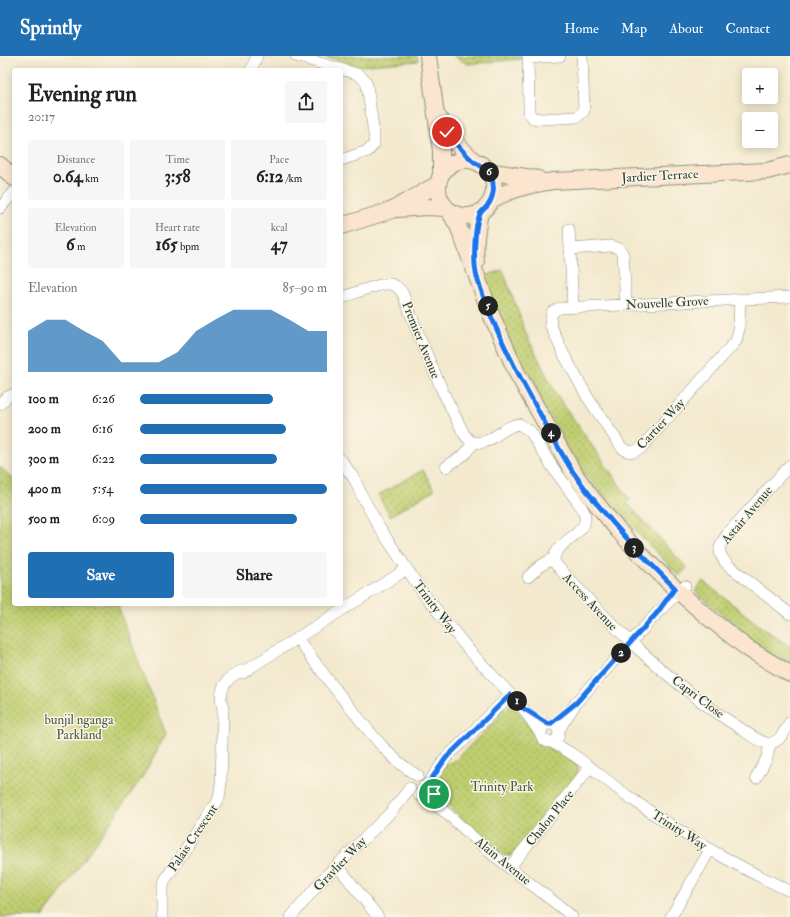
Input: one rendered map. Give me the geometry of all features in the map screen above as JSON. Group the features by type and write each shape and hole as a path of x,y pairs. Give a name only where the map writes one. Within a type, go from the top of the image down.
{"street":[{"path":"250,68 251,56"},
{"path":"251,68 257,56"},
{"path":"296,56 337,68"},
{"path":"428,56 441,151 438,192 440,201 459,228 490,312 517,373 558,446 604,500 659,560 680,587 787,672"},
{"path":"560,56 528,58 529,113 536,119 577,117 584,112 582,56"},
{"path":"343,70 358,74 365,80 374,134 372,147 368,151 343,159"},
{"path":"343,225 392,210 426,207 447,210 465,217 473,216 489,204 492,200 494,185 488,171 482,165 474,161 453,140 437,113"},
{"path":"392,210 439,180 451,164 466,160 474,161"},
{"path":"0,165 12,176"},
{"name":"Jardier Terrace","path":"492,200 510,190 526,185 553,181 767,170 790,165"},
{"name":"Jardier Terrace","path":"767,170 790,175"},
{"name":"Jardier Terrace","path":"488,171 553,181"},
{"path":"0,208 12,194"},
{"path":"477,275 475,249 480,212"},
{"path":"569,229 573,307"},
{"path":"570,249 611,246 621,249 623,254 626,305"},
{"name":"Premier Avenue","path":"343,297 381,285 389,284 398,287 401,290 422,346 446,399 464,434 474,442"},
{"name":"Nouvelle Grove","path":"550,319 552,312 556,309 573,307 790,297"},
{"name":"Cartier Way","path":"550,319 550,324 555,336 588,398 619,445 624,450 633,452 641,448 736,341 739,329 740,299"},
{"path":"0,404 7,397 12,395"},
{"path":"446,467 465,454 474,442 485,442 509,426 520,424 530,431 551,465 582,508 585,516 584,525 556,551 554,558 540,566 528,577"},
{"name":"Astair Avenue","path":"790,465 729,532 720,547 721,557 728,565 790,614"},
{"name":"Trinity Way","path":"343,467 355,480 379,528 454,633 523,708 545,738 576,756 656,816 710,850 790,891"},
{"name":"Access Avenue","path":"554,558 559,568 630,643"},
{"name":"Palais Crescent","path":"162,917 162,891 165,880 219,798 221,783 223,710 229,688 248,669 407,569"},
{"path":"554,728 680,587"},
{"name":"Alain Avenue","path":"297,638 348,706 391,756 414,791 445,812 510,868 572,917"},
{"name":"Capri Close","path":"630,643 717,713 762,742 770,744"},
{"path":"424,781 413,778 414,791 425,793 424,781 510,695"},
{"name":"Trinity Way","path":"523,708 554,728 576,756"},
{"path":"756,778 767,758 770,744 775,742 783,735 790,722"},
{"path":"543,727 554,728 556,739 545,738 543,727"},
{"name":"Alain Avenue","path":"391,756 406,769 424,781 445,812"},
{"name":"Chalon Place","path":"510,868 590,767"},
{"name":"Gravlier Way","path":"291,917 322,880 414,791"},
{"path":"671,917 710,850"},
{"path":"337,865 378,917"},
{"name":"Alain Avenue","path":"562,908 580,917"}],"green space":[{"path":"323,56 417,56 418,61 358,66"},
{"path":"454,56 525,56 522,59 468,64"},
{"path":"503,270 526,334 556,394 630,500 627,503 687,568 679,576 582,472 528,385 482,277"},
{"name":"bunjil nganga Parkland","path":"0,467 12,478 12,606 119,606 118,607 166,734 143,776 43,917 0,917"},
{"path":"423,470 434,490 390,516 378,495"},
{"path":"703,581 765,630 790,646 790,667 757,645 695,591"},
{"name":"Trinity Park","path":"511,706 518,711 542,743 552,746 577,763 578,769 576,777 516,852 510,856 506,856 469,827 444,802 432,784 446,764 453,762 499,717 499,713 503,709"}],"route":[{"path":"434,794 428,784 446,758 510,695 523,708 550,724 576,703 657,613 675,588 639,553 588,493 572,470 517,373 490,312 477,275 475,249 477,228 480,212 485,209 492,200 494,192 492,178 488,171 482,165 474,161 447,132"}]}
